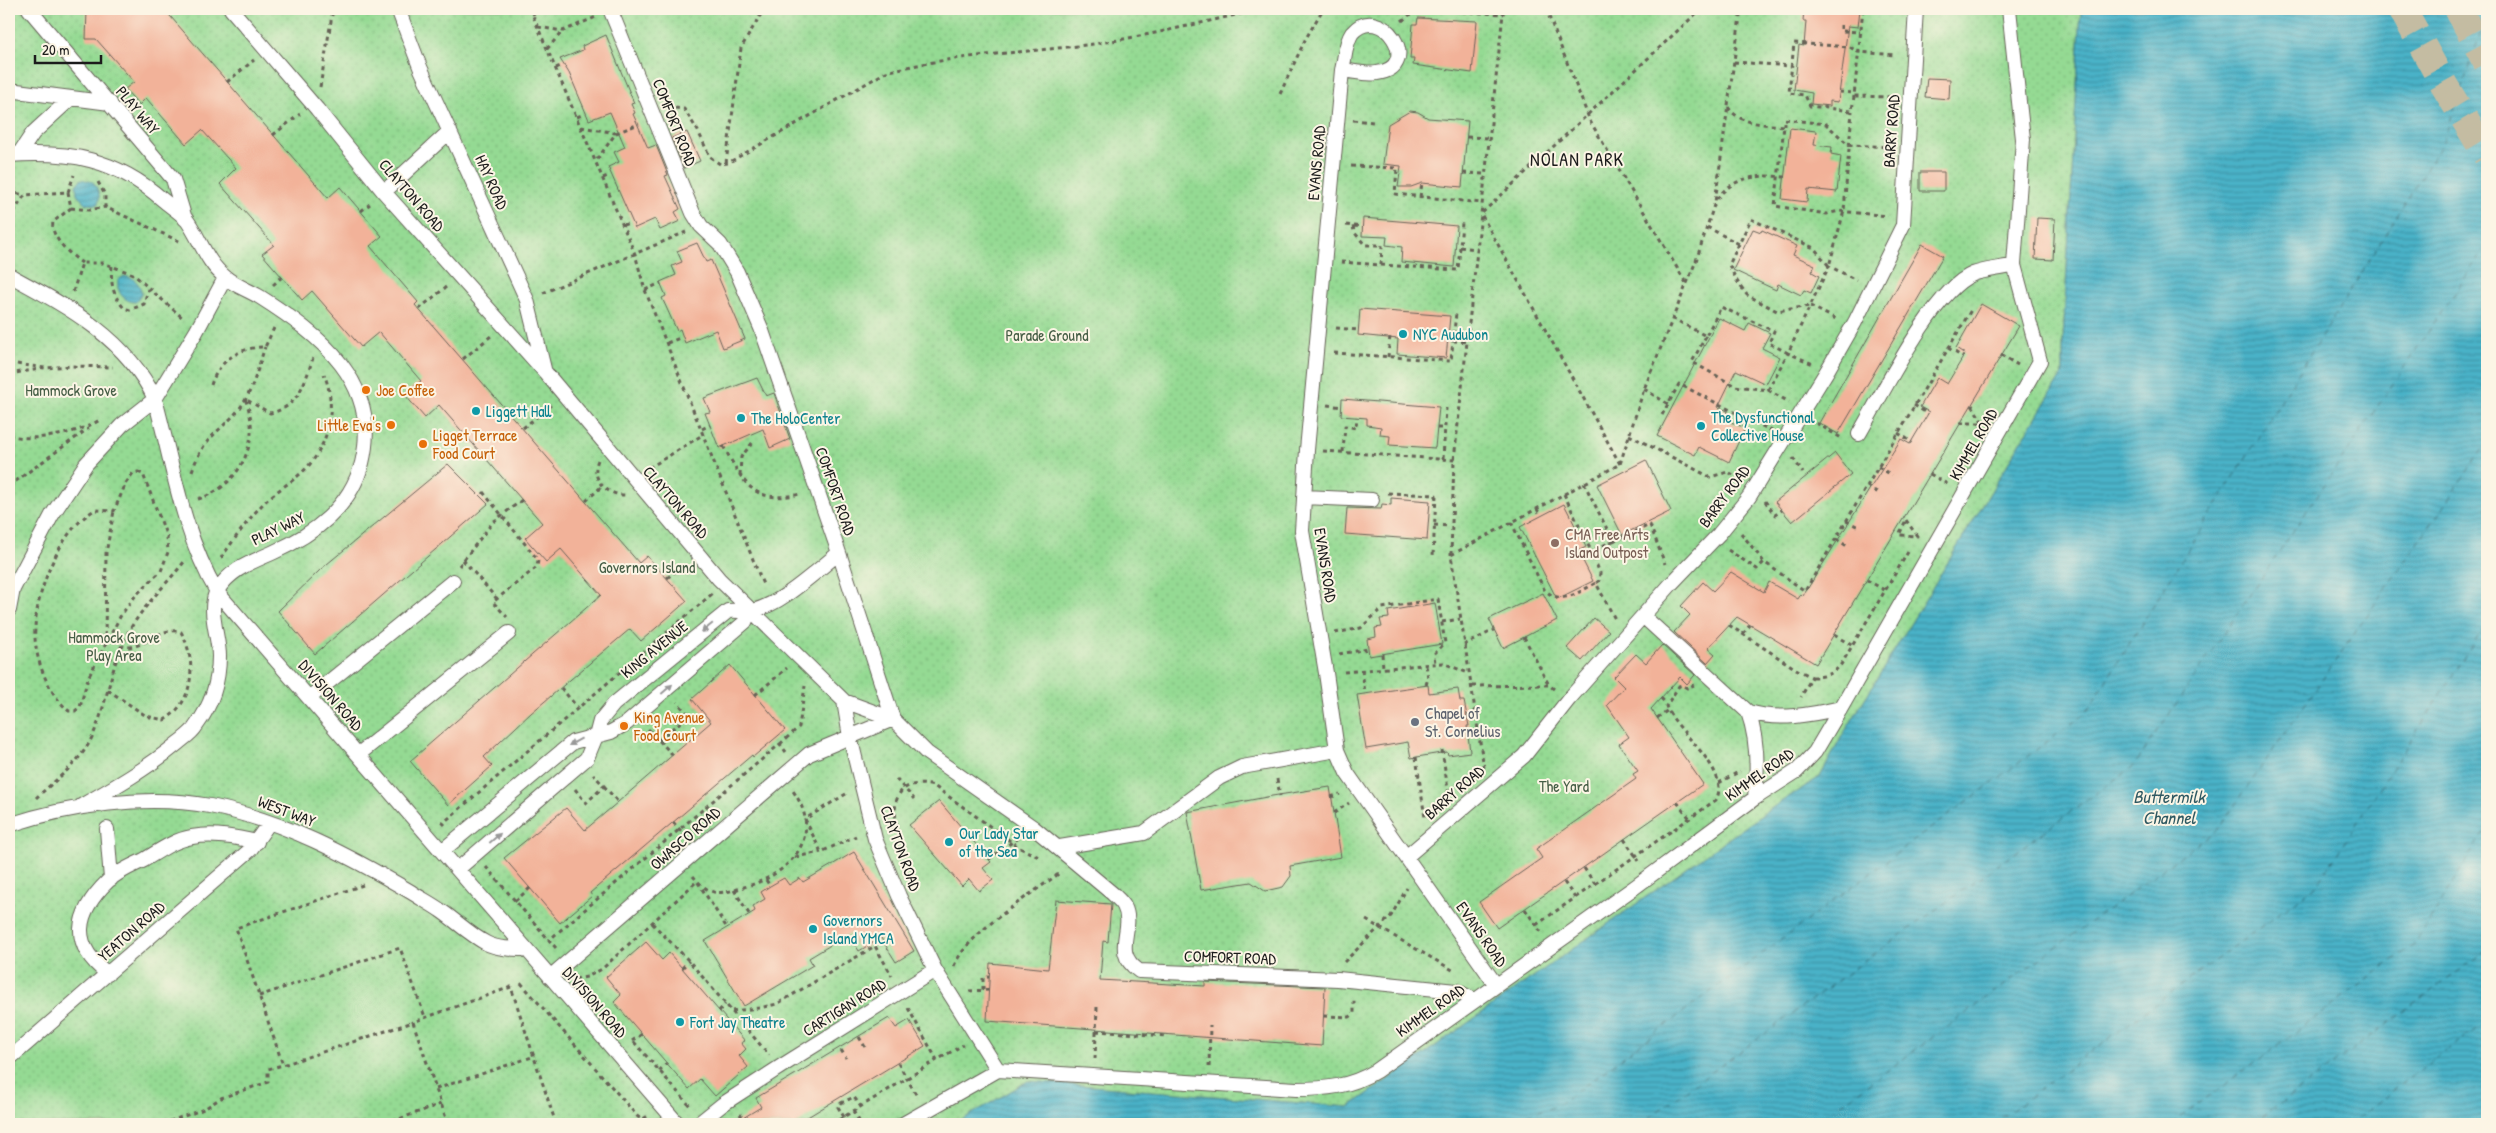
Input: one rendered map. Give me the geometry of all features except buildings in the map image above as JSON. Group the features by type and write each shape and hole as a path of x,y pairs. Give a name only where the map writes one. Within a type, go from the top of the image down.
{"street":[{"name":"PLAY WAY","path":"29,9 173,179 186,219 208,259 225,278 304,327 336,357 358,389 365,412 365,444 361,464 345,500 328,520 314,532 274,552 246,563 217,592"},
{"name":"CLAYTON ROAD","path":"231,9 315,106 384,192 545,372 632,478 719,579 844,701 850,737 874,834 899,896 935,970 998,1070"},
{"name":"HAY ROAD","path":"398,9 420,68 527,300 545,372"},
{"name":"BARRY ROAD","path":"1406,857 1524,756 1569,699 1733,517 1755,487 1827,371 1852,327 1903,225 1916,9"},
{"name":"KIMMEL ROAD","path":"998,1070 1094,1074 1296,1089 1325,1089 1346,1085 1376,1071 1650,876 1755,798 1797,772 1808,761 1841,708 2040,361 2014,265 2023,139 2009,9"},
{"name":"COMFORT ROAD","path":"610,10 701,226 720,244 762,328 893,719 927,752 1060,847 1124,906 1127,916 1124,954 1130,964 1139,970 1338,979 1456,991 1475,1000"},
{"name":"EVANS ROAD","path":"1392,31 1379,23 1359,26 1352,33 1348,42 1342,70 1307,450 1302,531 1324,656 1336,750 1346,773 1496,985"},
{"path":"1342,70 1377,73 1386,70 1394,63 1398,54 1398,44 1392,31"},
{"path":"9,90 110,103"},
{"path":"14,154 33,133 70,99"},
{"path":"384,192 450,131"},
{"name":"PLAY WAY","path":"14,154 80,158 129,174 143,182 186,219"},
{"path":"1859,434 1919,332 1952,290 1974,274 2014,265"},
{"name":"DIVISION ROAD","path":"9,275 67,307 104,333 123,351 137,369 154,399 180,504 194,545 208,578 217,592 678,1124"},
{"path":"9,610 18,581 52,515 81,472 122,425 154,399 196,332 225,278"},
{"path":"1304,497 1372,500"},
{"name":"KING AVENUE","path":"458,869 582,762 592,748 600,721 614,704 728,611 738,609 750,611 773,603 839,554"},
{"path":"309,698 453,581"},
{"path":"81,806 125,782 165,754 195,728 210,703 219,672 219,642 213,604 217,592"},
{"path":"442,851 573,742 620,728 744,622 750,611"},
{"path":"1643,616 1748,712 1757,751 1755,798"},
{"path":"359,754 509,633"},
{"path":"844,701 893,719"},
{"path":"1748,712 1764,716 1813,715 1841,708"},
{"name":"OWASCO ROAD","path":"550,977 809,754 893,719"},
{"path":"1060,847 1144,833 1219,778 1242,768 1336,750"},
{"name":"WEST WAY","path":"13,823 81,806 137,802 209,806 269,823 321,843 360,862 440,910 487,944 508,949 526,949"},
{"name":"YEATON ROAD","path":"9,1059 250,850 269,823"},
{"path":"107,830 111,879"},
{"path":"108,974 93,962 84,947 80,933 82,919 93,898 111,879 172,843 192,837 216,835 257,842"},
{"name":"CARTIGAN ROAD","path":"700,1122 780,1067 935,970"},
{"path":"903,1124 998,1070"}],"path":[{"path":"273,135 315,106 333,9"},
{"path":"530,9 635,254 645,290 666,344 702,429 761,581 773,603"},
{"path":"726,163 741,48 764,9"},
{"path":"596,162 616,133 671,106 684,109 698,131 710,158 720,164 745,155 886,72 964,58 1090,44 1194,25 1262,9"},
{"path":"1280,94 1305,40 1323,9"},
{"path":"1487,786 1460,619 1451,555 1450,526 1454,460 1504,9"},
{"path":"1546,9 1589,115 1686,284"},
{"path":"1480,214 1589,115 1701,9"},
{"path":"1451,555 1620,464 1644,389 1686,284 1715,202 1740,9"},
{"path":"1797,9 1807,10"},
{"path":"1768,390 1829,266 1844,212 1863,9"},
{"path":"532,14 540,10"},
{"path":"548,49 563,31 610,10"},
{"path":"1392,31 1409,15 1422,10 1503,14"},
{"path":"1841,25 1841,31 1860,32"},
{"path":"538,27 563,31"},
{"path":"1852,111 1810,106 1805,95 1789,93 1794,43 1850,47 1858,52 1914,57"},
{"path":"227,82 266,50"},
{"path":"1734,62 1791,66"},
{"path":"556,68 563,65"},
{"path":"1839,92 1911,99"},
{"path":"1728,107 1739,118 1755,123 1784,126"},
{"path":"577,117 584,114"},
{"path":"1903,216 1844,212 1827,214 1775,206 1784,119 1826,124 1849,145 1908,148"},
{"path":"581,127 616,133"},
{"path":"1467,137 1489,138"},
{"path":"71,208 68,192 80,158"},
{"path":"1334,165 1397,168 1395,194 1482,203"},
{"path":"1463,173 1485,174"},
{"path":"603,178 610,175"},
{"path":"1715,202 1728,187 1742,180 1767,175 1784,177"},
{"path":"1420,196 1422,183"},
{"path":"9,192 26,195 68,192"},
{"path":"9,219 26,195"},
{"path":"196,332 176,311 148,289 133,274 103,263 82,263 57,238 52,228 53,222 71,208 89,210 105,207 177,242 199,242"},
{"path":"1480,214 1620,464"},
{"path":"1852,327 1810,306 1777,311 1747,295 1737,282 1729,265 1751,220 1814,248 1829,266 1872,288"},
{"path":"623,225 630,223"},
{"path":"1325,260 1458,270 1462,224"},
{"path":"527,300 701,226"},
{"path":"1354,226 1354,232 1364,245 1382,245 1381,265"},
{"path":"1707,228 1739,244"},
{"path":"1460,247 1477,249"},
{"path":"67,307 78,282 82,263"},
{"path":"112,266 111,278 113,288 124,308 137,308 144,304 148,289"},
{"path":"419,309 460,276"},
{"path":"645,290 661,283"},
{"path":"1803,409 1768,390 1735,386 1692,362 1721,307 1774,331 1769,343 1827,371"},
{"path":"191,475 199,451 245,399 279,310"},
{"path":"1733,517 1751,548 1764,562 1805,591 1971,310"},
{"path":"1316,352 1451,361 1456,313"},
{"path":"1672,318 1706,336"},
{"path":"463,360 503,326"},
{"path":"666,344 682,336"},
{"path":"1388,357 1390,336"},
{"path":"1453,341 1467,342"},
{"path":"211,385 215,373 238,352 252,348 265,348"},
{"path":"1948,348 1963,357"},
{"path":"245,399 270,413 287,407 302,388 315,353 318,361"},
{"path":"2001,355 2008,359"},
{"path":"2013,373 2022,359"},
{"path":"9,362 45,368"},
{"path":"9,374 71,366 137,369"},
{"path":"1707,370 1709,366"},
{"path":"208,578 263,504 310,464 324,441 332,412 330,390 322,368"},
{"path":"1662,415 1679,384 1785,438"},
{"path":"1644,389 1668,404"},
{"path":"522,428 562,393"},
{"path":"180,504 183,496 196,500 218,492 239,470 248,452 251,438 250,417 245,399"},
{"path":"1914,405 1928,414"},
{"path":"1972,405 1984,423"},
{"path":"1442,459 1446,408"},
{"path":"1978,431 1988,415"},
{"path":"9,486 104,417"},
{"path":"1343,452 1345,426 1356,428 1357,417"},
{"path":"1815,423 1830,432"},
{"path":"1960,423 1984,423"},
{"path":"702,429 710,425"},
{"path":"9,435 18,438 43,437 89,428"},
{"path":"1437,428 1445,428"},
{"path":"632,478 704,434"},
{"path":"1898,434 1912,442"},
{"path":"1629,435 1710,477 1728,472 1755,487 1765,501"},
{"path":"740,475 741,457 753,442"},
{"path":"723,446 752,491 767,496 798,495 817,488"},
{"path":"1307,450 1454,460"},
{"path":"1792,458 1803,473"},
{"path":"1878,467 1892,475"},
{"path":"105,647 106,554 114,511 126,483 133,473 143,474 167,537 168,552 161,571 128,605 101,655 88,678 80,707 75,711 69,711 54,694 46,679 36,642 35,628 45,580 53,561 67,538 88,514 95,510 114,511"},
{"path":"1930,474 1935,478"},
{"path":"1942,492 1951,477"},
{"path":"1584,484 1613,541"},
{"path":"586,501 602,486"},
{"path":"1867,486 1880,494"},
{"path":"1511,522 1544,589 1550,595 1557,599 1567,598 1596,583 1599,581 1600,573 1564,494"},
{"path":"453,581 463,560 493,522 522,500"},
{"path":"1768,505 1775,515 1782,510"},
{"path":"1537,509 1540,516"},
{"path":"1846,521 1858,527"},
{"path":"1917,536 1899,535 1901,525 1907,521 1917,536 1934,546"},
{"path":"1434,525 1450,526"},
{"path":"1591,551 1650,525 1672,583"},
{"path":"1729,624 1796,669 1812,677 1822,677 1834,673 1842,663 1921,529"},
{"path":"1836,539 1847,546"},
{"path":"1713,540 1757,570 1764,562"},
{"path":"13,823 36,798 79,758 96,727 122,646 139,616 184,562 194,545"},
{"path":"463,560 497,599"},
{"path":"1596,583 1623,638"},
{"path":"443,822 718,590"},
{"path":"1320,636 1361,628 1382,608 1438,599 1445,643 1434,654 1435,664"},
{"path":"1442,622 1460,619"},
{"path":"1743,634 1750,624"},
{"path":"108,690 146,716 164,720 174,715 185,698 191,680 185,640 181,632 171,629 156,634 137,647 129,649 122,646"},
{"path":"1464,645 1494,630"},
{"path":"1834,636 1839,639"},
{"path":"1524,637 1549,685 1569,699"},
{"path":"1324,656 1368,649"},
{"path":"1382,654 1383,668"},
{"path":"101,655 116,660"},
{"path":"755,695 805,661"},
{"path":"549,940 800,727 805,661"},
{"path":"1326,673 1443,663 1469,673"},
{"path":"1426,665 1428,678 1426,685"},
{"path":"1362,670 1365,693"},
{"path":"1666,704 1679,686 1687,688 1710,676"},
{"path":"1788,716 1812,677"},
{"path":"1472,686 1549,685"},
{"path":"560,688 578,708"},
{"path":"659,740 689,715 666,690"},
{"path":"1536,925 1716,800 1720,786 1714,770 1661,698"},
{"path":"1657,718 1668,710"},
{"path":"1467,716 1476,714"},
{"path":"636,715 673,755"},
{"path":"780,744 797,764"},
{"path":"1442,750 1452,816"},
{"path":"1416,757 1428,838"},
{"path":"582,762 618,802"},
{"path":"782,777 796,796 821,852"},
{"path":"564,778 586,803 604,786"},
{"path":"896,779 914,799"},
{"path":"794,857 821,852 897,826 894,809 895,801 904,789 914,783 934,786 1013,841 1020,848 1042,859"},
{"path":"805,818 861,785"},
{"path":"1677,802 1702,837"},
{"path":"697,881 714,892 734,890 766,880 780,871 794,857 806,834 805,818"},
{"path":"989,859 1034,828"},
{"path":"1624,839 1650,876"},
{"path":"482,863 558,951"},
{"path":"683,864 697,881 727,928"},
{"path":"946,987 958,955 1002,914 1064,870 1057,867"},
{"path":"1584,868 1596,884"},
{"path":"1338,979 1342,964 1379,929 1396,908 1410,881 1419,875"},
{"path":"766,880 770,886"},
{"path":"550,977 577,979 588,977 602,969 697,881"},
{"path":"1564,882 1575,898"},
{"path":"283,1065 236,928 363,885"},
{"path":"515,901 530,888"},
{"path":"734,890 751,917"},
{"path":"1525,909 1551,946"},
{"path":"1366,920 1459,974"},
{"path":"652,923 689,961 780,1067"},
{"path":"732,1011 777,1004 875,946 937,1060"},
{"path":"259,996 400,948 425,1017"},
{"path":"682,968 689,961"},
{"path":"983,990 984,978 989,977"},
{"path":"577,979 582,984"},
{"path":"1324,1016 1352,1016 1354,981"},
{"path":"521,983 638,1117 643,1119 647,1117 662,1104"},
{"path":"162,1124 204,1110 220,1098 268,1082 268,1069 413,1022 511,987 556,1124"},
{"path":"719,1011 725,1004"},
{"path":"1094,1074 1097,1007"},
{"path":"413,1022 448,1124"},
{"path":"1208,1082 1210,1025"},
{"path":"1096,1031 1166,1036 1166,1034"},
{"path":"626,1034 700,1122"},
{"path":"632,1041 642,1034"},
{"path":"832,1124 976,1037"},
{"path":"436,1089 535,1056"},
{"path":"659,1071 667,1063"},
{"path":"898,1063 915,1092"},
{"path":"844,1095 847,1099"},
{"path":"844,1117 838,1104 856,1097 860,1107"},
{"path":"385,1124 442,1104"},
{"path":"853,1111 861,1124"}],"green space":[{"name":"Governors Island","path":"9,9 2081,9 2063,341 2063,373 1841,738 1820,777 1779,803 1349,1107 1028,1081 955,1124 9,1124"}],"water":[{"name":"Buttermilk Channel","path":"2081,9 2487,9 2487,1124 955,1124 1028,1081 1349,1107 1779,803 1820,777 1841,738 2063,373 2063,341"},
{"path":"81,179 93,182 95,185 99,196 97,205 85,204 77,194 76,185"},
{"path":"124,276 134,279 140,287 142,294 136,302 132,302 122,296 118,288 118,280"}],"ferry route":[{"path":"1495,1124 1557,1106 2086,713 2442,144 2487,15"},
{"path":"1640,1124 2134,766 2487,245"},
{"path":"1814,1124 2219,828 2487,443"},
{"path":"1993,1124 2316,886 2487,623"},
{"path":"2171,1124 2414,945 2487,827"},
{"path":"2253,1124 2487,950"},
{"path":"2348,1124 2487,1021"}],"tunnel":[{"path":"2402,9 2444,85 2487,156"},
{"path":"2458,9 2487,63"}],"place":[{"name":"NYC Audubon","path":"1403,334"},
{"name":"Joe Coffee","path":"366,390"},
{"name":"Liggett Hall","path":"476,411"},
{"name":"The HoloCenter","path":"741,418"},
{"name":"Little Eva's","path":"391,425"},
{"name":"The Dysfunctional Collective House","path":"1701,426"},
{"name":"Ligget Terrace Food Court","path":"423,444"},
{"name":"CMA Free Arts Island Outpost","path":"1555,543"},
{"name":"Chapel of St. Cornelius","path":"1415,722"},
{"name":"King Avenue Food Court","path":"624,726"},
{"name":"Our Lady Star of the Sea","path":"949,842"},
{"name":"Governors Island YMCA","path":"813,929"},
{"name":"Fort Jay Theatre","path":"680,1022"}],"district":[{"name":"NOLAN PARK","path":"1577,159"}],"park label":[{"name":"Parade Ground","path":"1047,335"},
{"name":"Hammock Grove","path":"71,390"},
{"name":"Hammock Grove Play Area","path":"114,646"},
{"name":"The Yard","path":"1564,786"}]}
